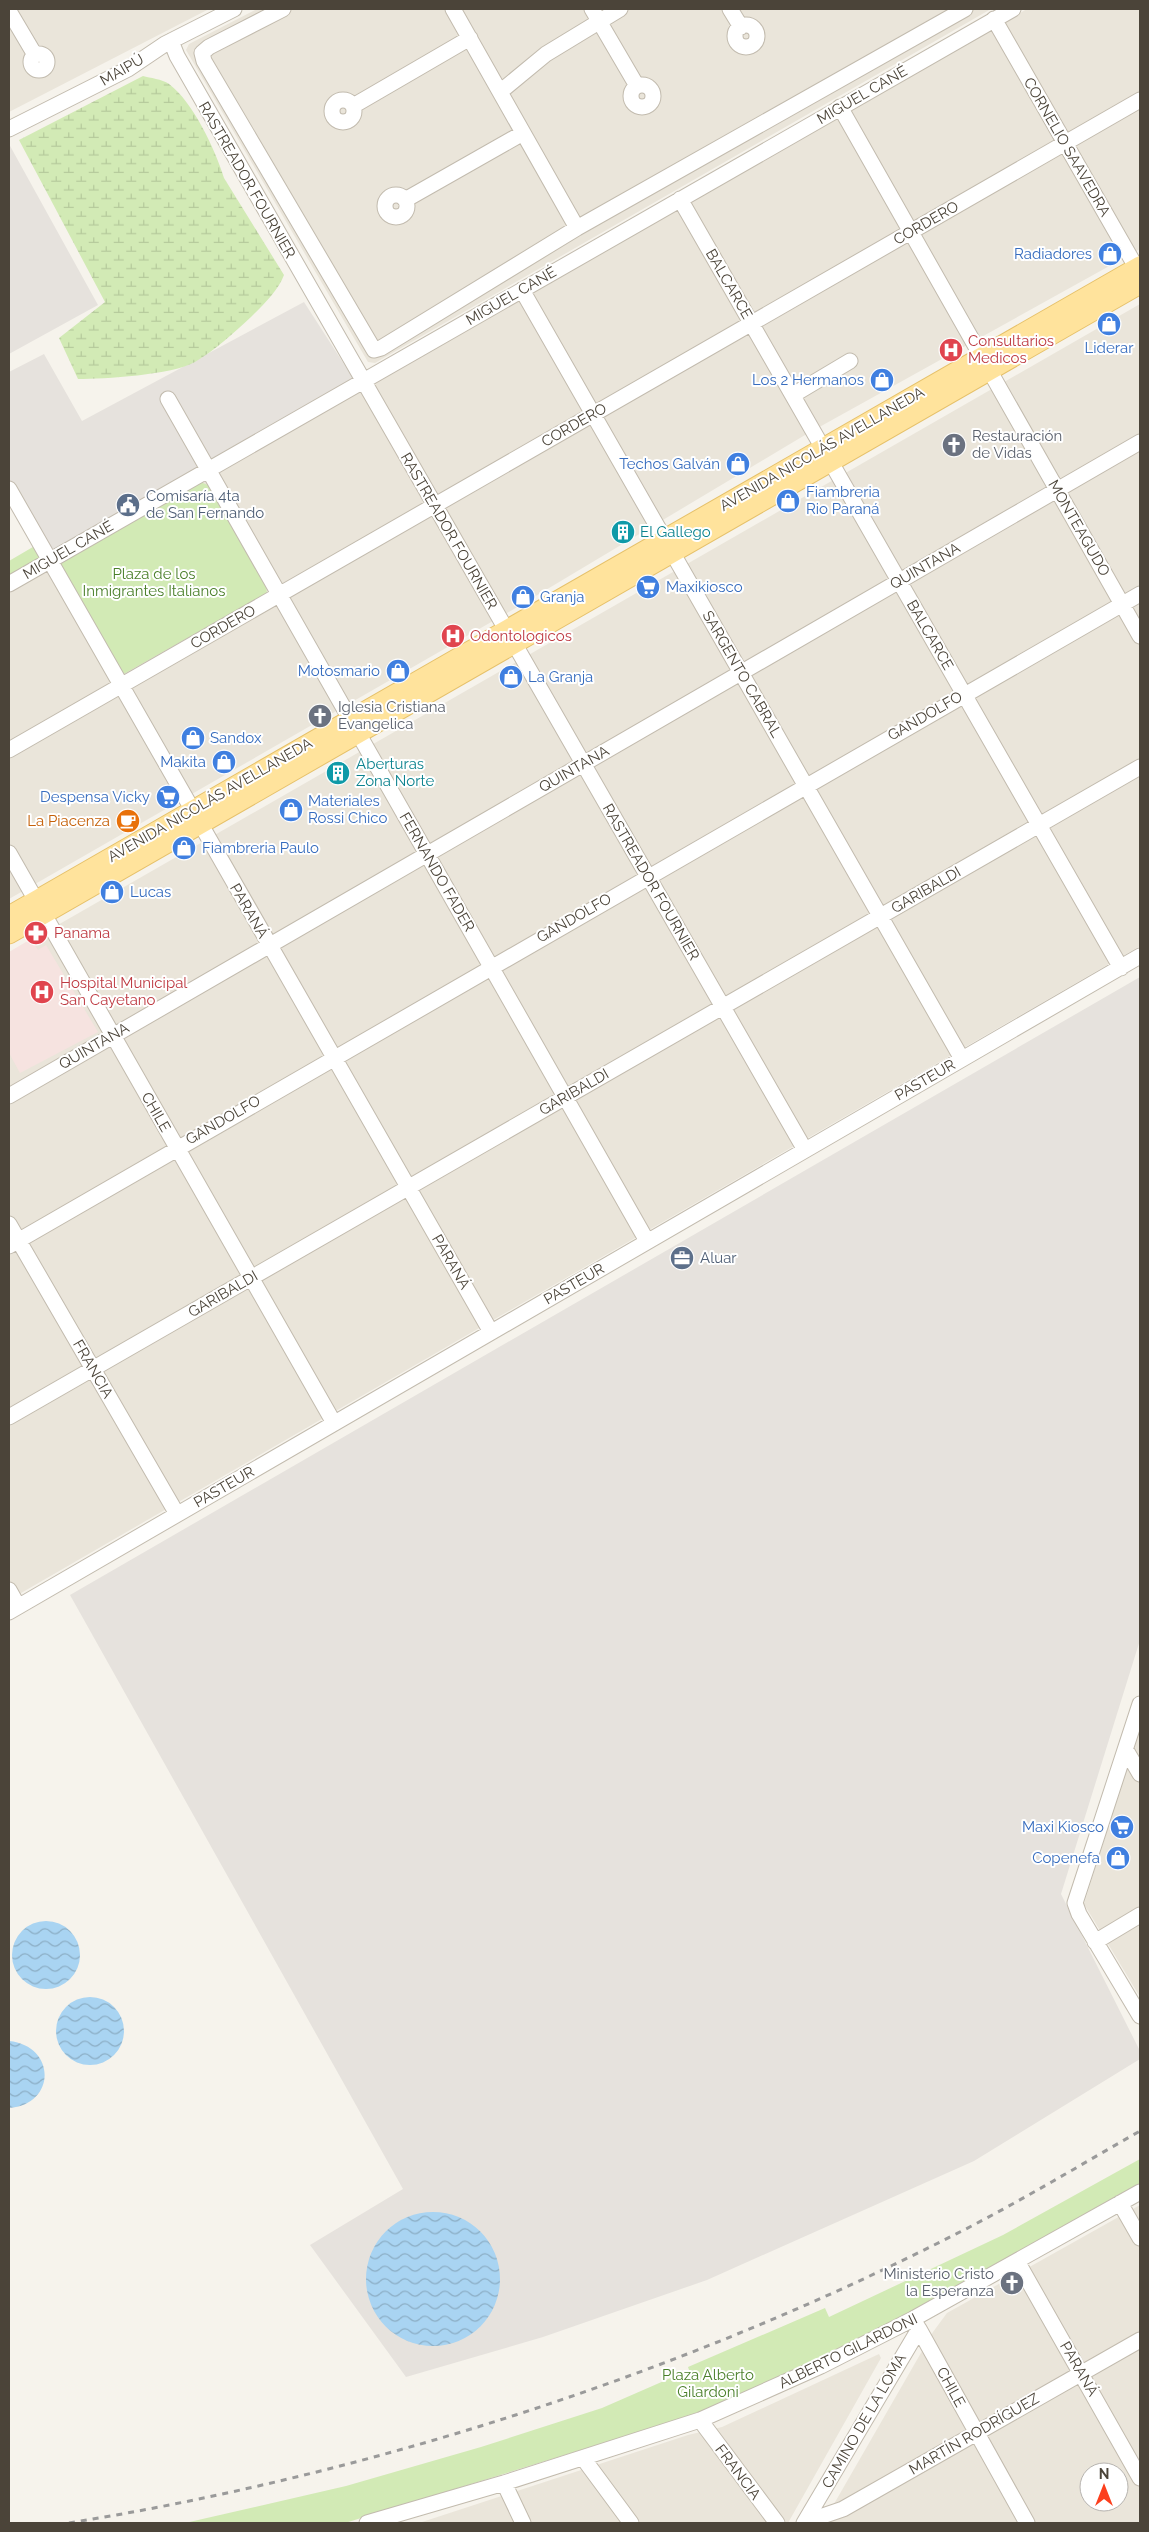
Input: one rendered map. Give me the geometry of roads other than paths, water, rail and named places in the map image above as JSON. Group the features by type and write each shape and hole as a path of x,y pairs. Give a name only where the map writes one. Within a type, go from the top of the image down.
{"main road":[{"name":"AVENIDA NICOLÁS AVELLANEDA","path":"9,934 40,907 669,547 986,364 1139,273"},
{"name":"AVENIDA NICOLÁS AVELLANEDA","path":"9,916 40,907"}],"street":[{"name":"MAIPÚ","path":"9,129 128,69 172,40 234,9"},
{"path":"283,9 209,47 202,53 204,60 374,350 381,348 577,228 964,9"},
{"path":"453,9 577,228"},
{"path":"497,87 546,54 598,13 620,9"},
{"path":"730,9 741,27"},
{"name":"MIGUEL CANÉ","path":"9,584 1012,9"},
{"path":"9,11 35,55"},
{"path":"598,13 637,86"},
{"name":"CORNELIO SAAVEDRA","path":"994,19 1139,273"},
{"path":"352,106 470,38"},
{"name":"RASTREADOR FOURNIER","path":"172,40 176,56 805,1150"},
{"name":"CORDERO","path":"9,750 1140,100"},
{"name":"MONTEAGUDO","path":"840,108 1140,636"},
{"path":"405,200 523,133"},
{"name":"BALCARCE","path":"680,199 1121,968"},
{"name":"SARGENTO CABRAL","path":"522,290 962,1059"},
{"path":"793,395 850,361"},
{"name":"FERNANDO FADER","path":"168,399 647,1241"},
{"name":"QUINTANA","path":"9,1096 1140,442"},
{"name":"PARANÁ","path":"9,489 48,562 491,1332"},
{"name":"GANDOLFO","path":"14,1243 176,1147 1140,594"},
{"name":"GARIBALDI","path":"9,1417 1140,767"},
{"name":"CHILE","path":"9,853 334,1424"},
{"name":"PASTEUR","path":"13,1609 1140,956"},
{"name":"FRANCIA","path":"9,1224 14,1243 93,1368 177,1514"},
{"path":"9,1590 13,1609"},
{"path":"1139,1712 1075,1902 1079,1914 1140,2016"},
{"path":"1126,1750 1140,1774"},
{"path":"1095,1942 1140,1915"},
{"name":"ALBERTO GILARDONI","path":"367,2523 504,2483 700,2420 916,2324 1018,2261 1140,2192"},
{"path":"1120,2203 1140,2238"},
{"name":"PARANÁ","path":"1018,2261 1140,2478"},
{"name":"CHILE","path":"916,2324 1028,2523"},
{"name":"CAMINO DE LA LOMA","path":"805,2522 916,2324"},
{"name":"MARTÍN RODRÍGUEZ","path":"805,2522 843,2509 1140,2340"},
{"name":"FRANCIA","path":"700,2420 777,2523"},
{"path":"583,2458 631,2523"},
{"path":"504,2483 523,2523"}],"water":[{"path":"46,1921 59,1924 70,1931 77,1942 80,1955 77,1968 70,1979 59,1986 46,1989 33,1986 22,1979 15,1968 12,1955 15,1942 22,1931 33,1924"},
{"path":"90,1997 103,2000 114,2007 121,2018 124,2031 121,2044 114,2055 103,2062 90,2065 77,2062 66,2055 59,2044 56,2031 59,2018 66,2007 77,2000"},
{"path":"9,2041 25,2045 36,2053 45,2075 42,2087 36,2097 24,2104 9,2108"},
{"path":"433,2212 459,2217 470,2223 480,2232 489,2242 495,2253 500,2279 495,2305 489,2316 480,2326 470,2335 459,2341 433,2346 407,2341 396,2335 386,2326 377,2316 371,2305 366,2279 371,2253 377,2242 386,2232 396,2223 407,2217"}],"railway":[{"path":"69,2523 181,2503 293,2478 406,2448 517,2414 627,2377 735,2335 841,2289 944,2240 1018,2201 1140,2131"}],"place":[{"name":"Radiadores","path":"1110,254"},
{"name":"Liderar","path":"1109,324"},
{"name":"Consultarios Medicos","path":"951,350"},
{"name":"Los 2 Hermanos","path":"882,380"},
{"name":"Restauración de Vidas","path":"954,445"},
{"name":"Techos Galván","path":"738,464"},
{"name":"Fiambreria Rio Paraná","path":"788,501"},
{"name":"Comisaría 4ta de San Fernando","path":"128,505"},
{"name":"El Gallego","path":"623,532"},
{"name":"Maxikiosco","path":"648,587"},
{"name":"Granja","path":"523,597"},
{"name":"Odontologicos","path":"453,636"},
{"name":"Motosmario","path":"398,671"},
{"name":"La Granja","path":"511,677"},
{"name":"Iglesia Cristiana Evangelica","path":"320,716"},
{"name":"Sandox","path":"193,738"},
{"name":"Makita","path":"224,762"},
{"name":"Aberturas Zona Norte","path":"338,773"},
{"name":"Despensa Vicky","path":"168,797"},
{"name":"Materiales Rossi Chico","path":"291,810"},
{"name":"La Piacenza","path":"128,821"},
{"name":"Fiambreria Paulo","path":"184,848"},
{"name":"Lucas","path":"112,892"},
{"name":"Panama","path":"36,933"},
{"name":"Hospital Municipal San Cayetano","path":"42,992"},
{"name":"Aluar","path":"682,1258"},
{"name":"Maxi Kiosco","path":"1122,1827"},
{"name":"Copenefa","path":"1118,1858"},
{"name":"Ministerio Cristo la Esperanza","path":"1012,2283"}],"park label":[{"name":"Plaza de los Inmigrantes Italianos","path":"154,582"},
{"name":"Plaza Alberto Gilardoni","path":"708,2384"}]}
